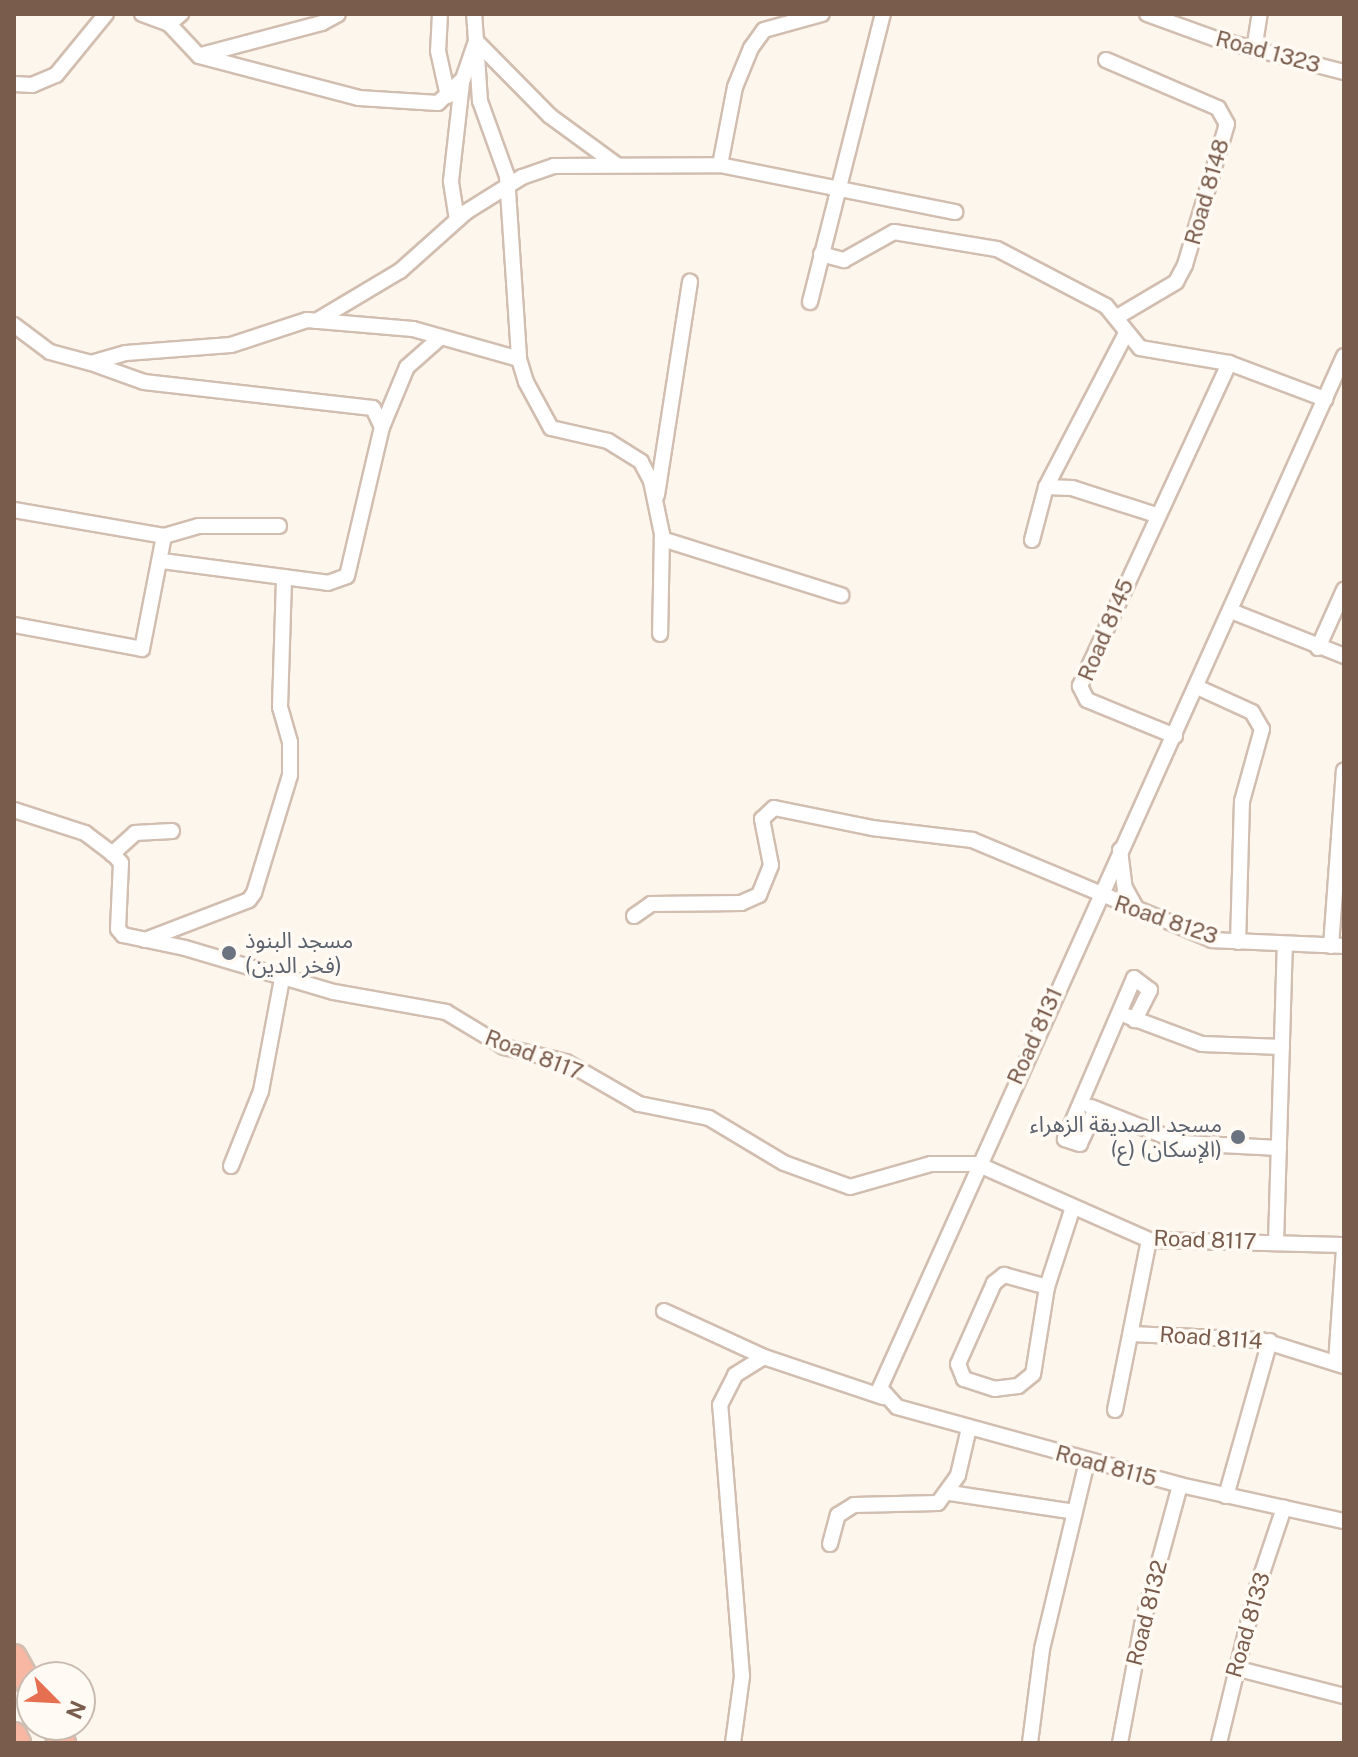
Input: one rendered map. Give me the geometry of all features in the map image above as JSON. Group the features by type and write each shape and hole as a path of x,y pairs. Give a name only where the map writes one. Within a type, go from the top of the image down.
{"highway":[{"path":"14,1735 18,1743"}],"street":[{"path":"14,84 32,85 56,75 106,14"},
{"path":"142,14 175,19 199,56 359,98 438,103 463,79"},
{"path":"199,56 322,23 338,14"},
{"path":"440,14 438,51 448,96"},
{"path":"474,14 480,101 508,189 519,359 542,419 551,428 608,441 641,462 656,500 662,539 660,634"},
{"path":"720,165 735,87 751,48 764,30 822,14"},
{"path":"810,302 836,187 883,14"},
{"name":"Road 1323","path":"1147,14 1254,50 1344,72"},
{"path":"1254,50 1260,14"},
{"path":"457,220 451,181 463,79 476,41"},
{"path":"476,41 550,116 617,165"},
{"name":"Road 8148","path":"1106,60 1218,108 1227,124 1185,265 1176,282 1117,317"},
{"path":"91,363 126,353 231,345 316,321 400,271 457,220 522,177 554,166 720,165 955,212"},
{"path":"821,254 844,260 894,232 1009,253 1117,317 1125,335 1147,351 1229,363 1325,399"},
{"path":"656,500 690,282"},
{"path":"316,321 413,329 519,359"},
{"path":"14,325 50,352 144,382 373,408 382,427"},
{"path":"1032,540 1046,487 1125,335"},
{"path":"162,561 328,583 352,569 382,427 407,367 441,337"},
{"name":"Road 8131","path":"882,1392 977,1164 1098,896 1175,736 1344,356"},
{"name":"Road 8145","path":"1175,736 1087,700 1080,691 1156,515 1229,363"},
{"path":"1046,487 1072,488 1156,515"},
{"path":"14,510 164,536 199,526 279,526"},
{"path":"14,625 142,649 162,561 164,536"},
{"path":"662,539 841,595"},
{"path":"144,940 249,900 254,893 290,775 290,742 280,707 284,577"},
{"path":"1318,648 1344,590"},
{"path":"1231,611 1344,656"},
{"path":"1197,687 1252,712 1262,729 1242,801 1238,942"},
{"name":"Road 8123","path":"634,916 651,904 741,903 759,895 771,865 762,819 774,808 872,828 972,840 1098,896 1212,940 1285,946 1338,946 1344,770"},
{"path":"14,810 85,833 112,854 135,833 172,831"},
{"path":"1120,849 1125,888 1138,911"},
{"name":"Road 8117","path":"112,854 121,863 118,929 144,940 282,979 367,1000 422,1004 446,1012 504,1047 566,1062 639,1104 709,1118 784,1163 850,1187 931,1164 977,1164 1149,1240 1344,1248"},
{"path":"1276,1243 1285,946"},
{"path":"231,1166 261,1091 282,979"},
{"path":"1096,1109 1081,1142 1074,1144 1064,1133 1080,1102 1129,980 1136,979 1150,990 1135,1020"},
{"path":"1116,1011 1202,1044 1282,1047"},
{"path":"1080,1102 1197,1147 1279,1148"},
{"path":"1047,1287 1008,1275 996,1279 960,1357 964,1379 995,1389 1026,1382 1037,1365 1047,1287 1073,1207"},
{"name":"Road 8114","path":"1115,1410 1149,1240"},
{"name":"Road 8114","path":"1131,1334 1270,1341 1340,1364 1344,1248"},
{"name":"Road 8115","path":"664,1311 764,1357 882,1392 897,1407 1180,1485 1344,1521"},
{"path":"1226,1496 1270,1341"},
{"path":"733,1743 742,1676 719,1420 725,1391 735,1375 764,1357"},
{"path":"830,1544 838,1515 847,1508 925,1507 950,1493 965,1458 969,1428"},
{"path":"1030,1743 1042,1649 1087,1461"},
{"name":"Road 8132","path":"1120,1743 1142,1625 1180,1485"},
{"path":"950,1493 1075,1512"},
{"name":"Road 8133","path":"1219,1743 1235,1668 1284,1508"},
{"path":"1235,1668 1344,1696"}],"place":[{"name":"مسجد البنوذ (فخر الدين)","path":"229,953"},
{"name":"مسجد الصديقة الزهراء (ع) (الإسكان)","path":"1238,1137"}]}
